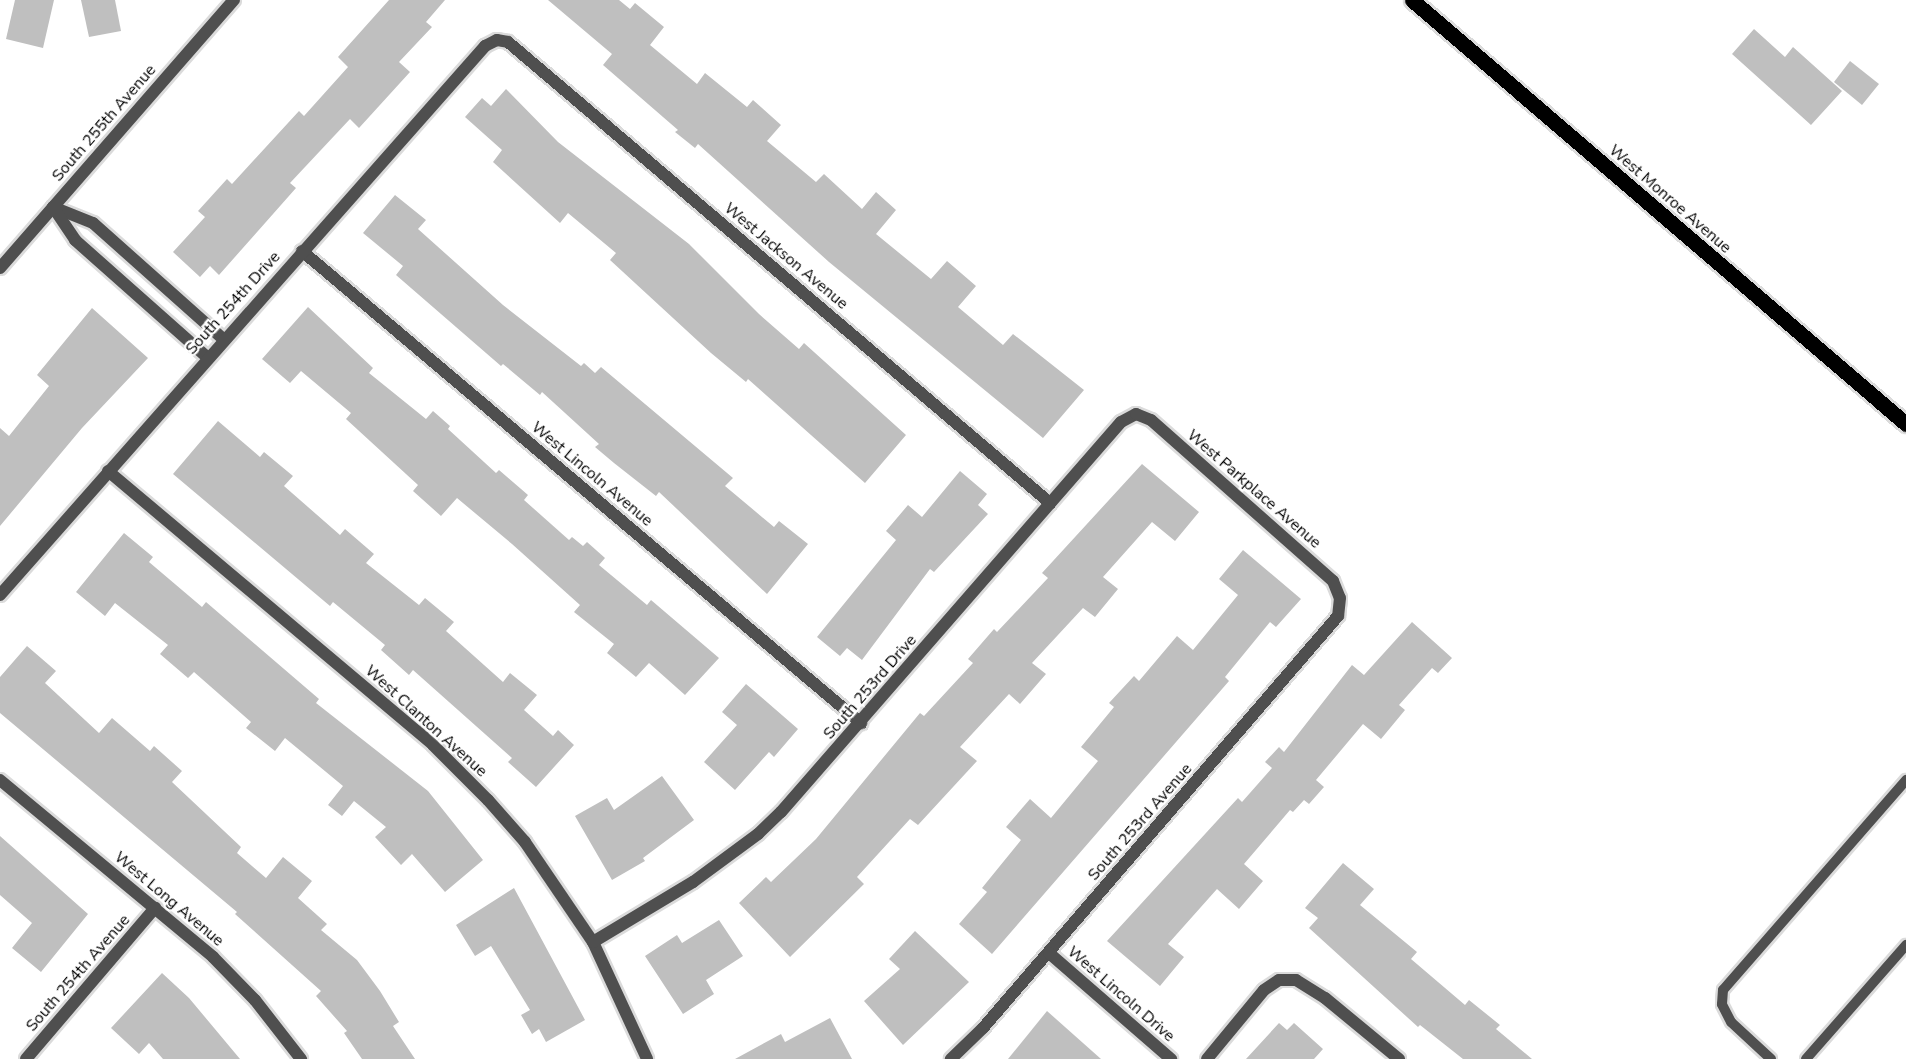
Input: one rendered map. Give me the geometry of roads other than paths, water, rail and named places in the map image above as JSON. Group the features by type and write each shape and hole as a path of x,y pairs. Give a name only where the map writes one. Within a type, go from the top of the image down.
{"main road":[{"name":"West Monroe Avenue","path":"1412,0 1906,424"}],"street":[{"name":"South 255th Avenue","path":"0,268 234,0"},
{"name":"South 254th Drive","path":"0,595 207,357 485,46 497,40"},
{"name":"West Jackson Avenue","path":"497,40 508,42 1050,503"},
{"path":"53,207 93,223 223,339"},
{"path":"53,207 75,240 207,357"},
{"name":"West Lincoln Avenue","path":"302,251 861,723"},
{"name":"South 253rd Drive","path":"593,942 693,882 758,834 861,723 1121,422 1136,414"},
{"name":"West Parkplace Avenue","path":"1136,414 1151,420 1334,581 1340,598"},
{"name":"West Clanton Avenue","path":"108,471 459,768 525,842 593,942 647,1059"},
{"name":"South 253rd Avenue","path":"951,1059 1049,953 1338,616 1340,598"},
{"name":"West Long Avenue","path":"0,780 213,957 255,1000 301,1059"},
{"name":"South 254th Avenue","path":"26,1059 155,908"},
{"name":"West Lincoln Drive","path":"1049,953 1171,1059"},
{"path":"1207,1059 1264,990 1279,980 1296,980 1325,998 1399,1059"}],"lane":[{"path":"1771,1059 1731,1022 1722,1004 1723,990 1906,780"},
{"path":"1806,1059 1906,945"}]}
